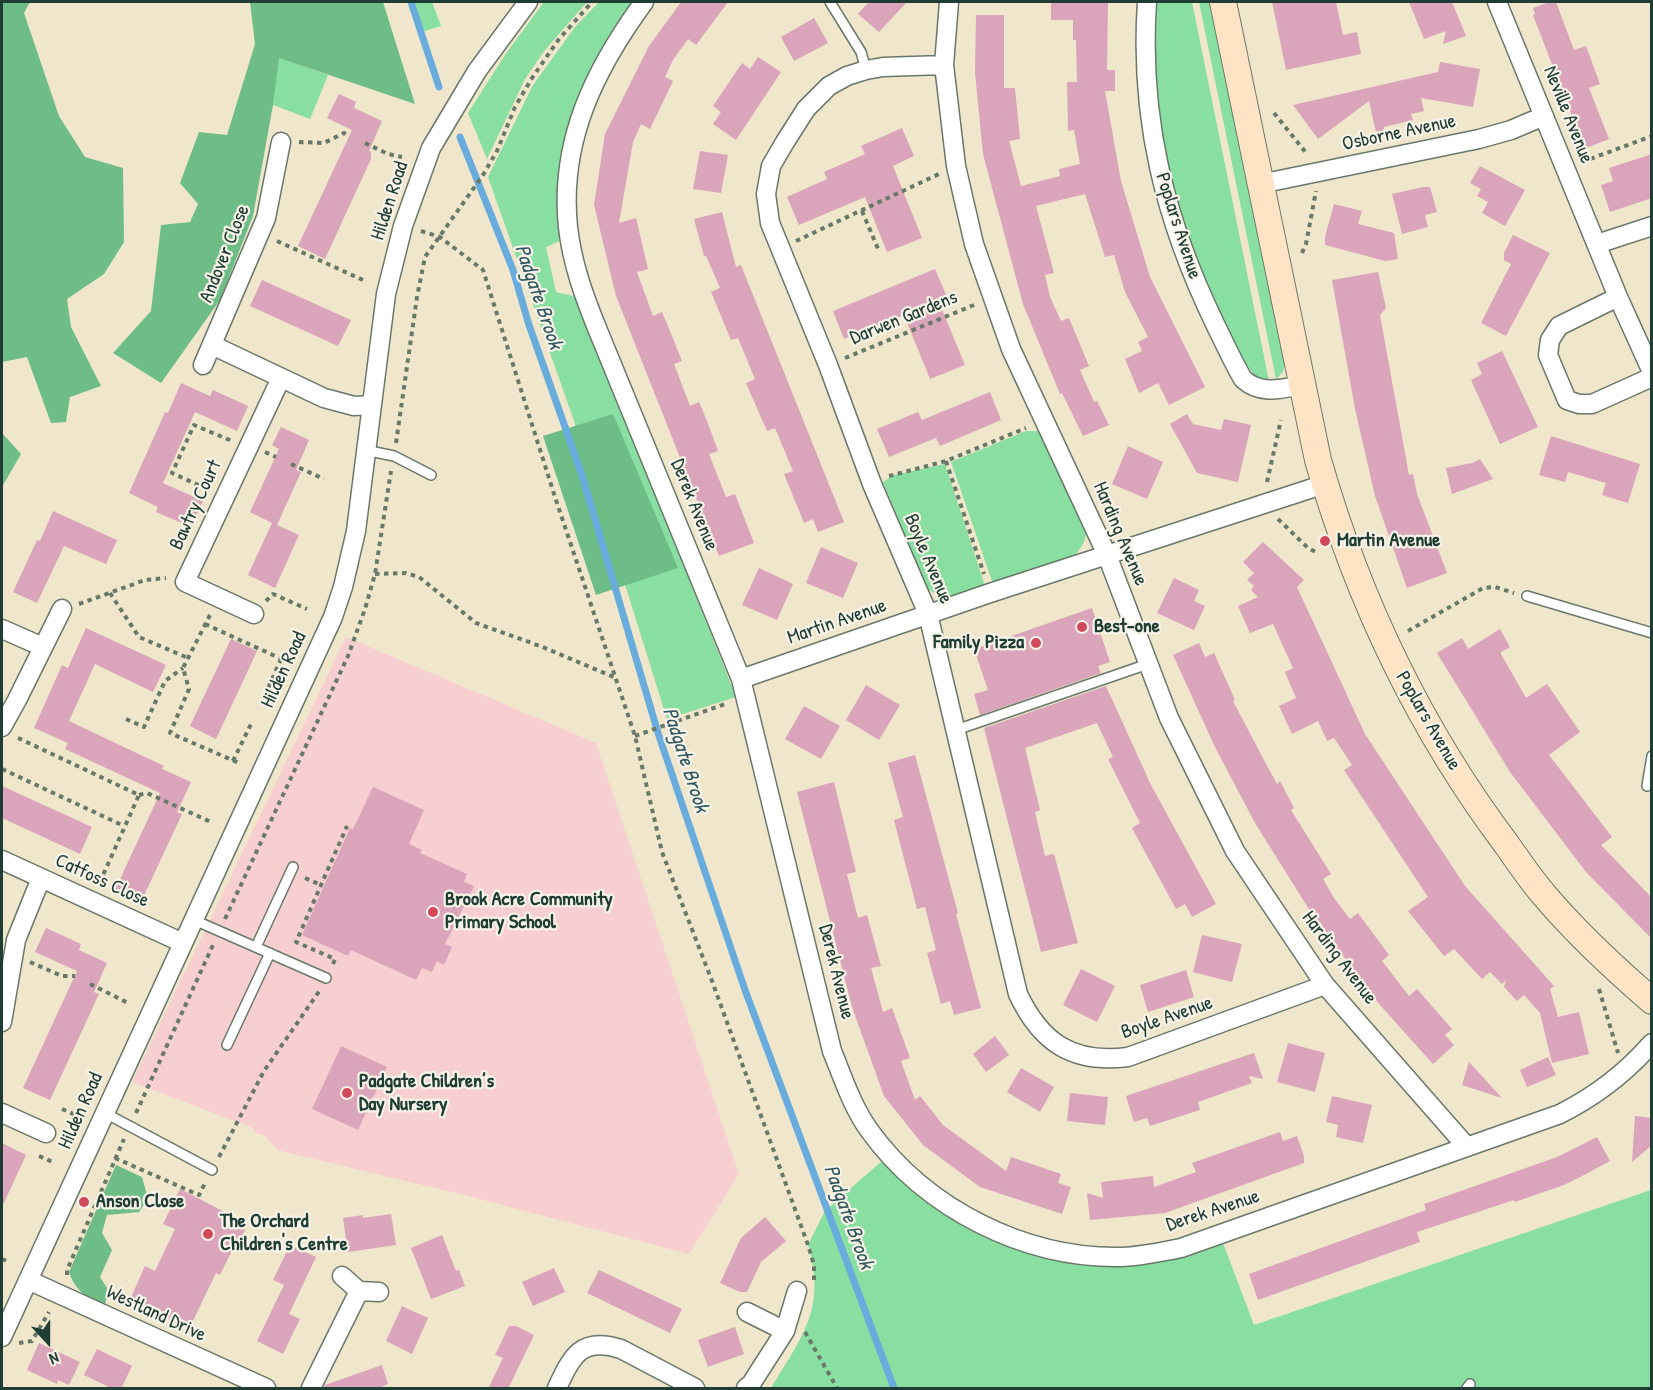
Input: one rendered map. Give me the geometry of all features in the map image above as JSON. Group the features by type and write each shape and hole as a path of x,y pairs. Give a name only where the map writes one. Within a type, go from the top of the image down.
{"street":[{"name":"Hilden Road","path":"2,1337 333,617 343,587 356,531 386,294 403,225 431,148 477,71 528,2"},
{"name":"Derek Avenue","path":"644,2 604,62 590,90 579,122 571,155 568,227 584,294 744,688 832,1051 843,1080 869,1129 887,1151 923,1186 966,1217 995,1231 1031,1244 1095,1256 1124,1257 1153,1253 1181,1248 1560,1114 1581,1104 1623,1073 1652,1043"},
{"name":"Harding Avenue","path":"949,2 944,65 956,166 974,244 1011,349 1107,555 1169,718 1235,851 1326,985 1467,1146"},
{"name":"Poplars Avenue","path":"1147,2 1146,68 1149,120 1162,179 1192,273 1243,379 1250,385 1266,390 1302,385"},
{"name":"Poplars Avenue","path":"1223,2 1302,385 1325,484 1366,600 1400,676 1435,739 1485,816 1544,896 1605,960 1652,1001"},
{"name":"Neville Avenue","path":"1497,2 1618,297 1652,372"},
{"name":"Boyle Avenue","path":"944,65 883,67 866,70 847,76 829,86 806,109 771,166 766,194 770,223 828,365 872,484 928,614 1018,994 1037,1027 1050,1040 1067,1051 1086,1058 1107,1060 1128,1057 1326,985"},
{"name":"Osborne Avenue","path":"1260,184 1479,139 1511,130 1544,116"},
{"name":"Andover Close","path":"203,365 266,218 281,142"},
{"path":"1597,244 1652,226"},
{"path":"1618,297 1559,326 1550,340 1548,355 1567,400 1579,404 1592,404 1652,376"},
{"path":"212,345 334,401 354,406 372,405"},
{"name":"Bawtry Court","path":"254,614 184,582 280,378"},
{"name":"Martin Avenue","path":"744,688 928,614 1325,484"},
{"path":"7,731 62,609"},
{"path":"2,629 44,647"},
{"name":"Catfoss Close","path":"2,860 183,944"},
{"path":"2,1022 5,975 41,878"},
{"path":"2,1113 46,1133"},
{"path":"342,1276 359,1291 379,1292"},
{"name":"Westland Drive","path":"28,1280 228,1381 266,1389"},
{"path":"311,1389 359,1291"},
{"path":"746,1389 785,1331 797,1291"},
{"path":"747,1312 785,1331"},
{"path":"557,1389 573,1357 579,1351 596,1345 609,1345 621,1349 695,1389"}],"lane":[{"path":"830,2 861,52 866,70"},
{"path":"365,450 394,456 431,475"},
{"path":"1527,596 1652,633"},
{"path":"956,730 1148,664"},
{"path":"1647,786 1652,756"},
{"path":"256,947 293,867"},
{"path":"194,920 326,978"},
{"path":"227,1045 270,953"},
{"path":"105,1113 212,1170"}],"path":[{"path":"397,437 417,297 425,258 483,175 496,152 515,107 532,78 559,39 592,2"},
{"path":"1274,112 1313,162"},
{"path":"281,142 324,143 344,133 350,136"},
{"path":"1565,169 1652,136"},
{"path":"365,143 388,154 402,157"},
{"path":"780,248 956,166"},
{"path":"1302,253 1306,244 1317,184"},
{"path":"862,210 879,251"},
{"path":"418,230 440,237 483,270 555,497 635,736 662,852 712,981 808,1245 814,1265 815,1286"},
{"path":"259,232 363,280"},
{"name":"Darwen Gardens","path":"828,365 992,298"},
{"path":"1267,483 1281,420"},
{"path":"884,479 892,473 946,461 1043,421"},
{"path":"224,497 172,473 194,424 247,448"},
{"path":"946,461 990,593"},
{"path":"291,464 324,479"},
{"path":"226,917 348,656 375,574 392,471"},
{"path":"1277,518 1308,548 1318,553"},
{"path":"375,574 406,573 419,577 476,622 616,678"},
{"path":"62,609 145,580 159,577 184,582"},
{"path":"1408,631 1483,588 1495,588 1527,596"},
{"path":"110,593 139,637 188,658"},
{"path":"254,614 273,594 307,609"},
{"path":"126,719 144,727 165,681 183,668 218,598"},
{"path":"205,624 283,660 261,704"},
{"path":"183,668 189,689 170,733 239,763"},
{"path":"635,736 678,721 744,688"},
{"path":"233,761 252,722"},
{"path":"7,731 139,795 147,793 212,822"},
{"path":"2,769 124,826"},
{"path":"92,901 139,795"},
{"path":"115,1158 199,1195 264,1071 316,997 335,959 296,942 348,826"},
{"path":"137,1112 214,943"},
{"path":"13,954 62,976 75,976"},
{"path":"90,984 128,1003"},
{"path":"1599,988 1620,1059"},
{"path":"62,1109 76,1115"},
{"path":"67,1276 67,1270 124,1139"},
{"path":"39,1156 54,1163"},
{"path":"2,1259 9,1262"},
{"path":"32,1341 49,1312"},
{"path":"805,1331 837,1389"}],"shaded area":[{"name":"Brook Acre Community Primary School","path":"346,637 596,743 739,1174 689,1254 468,1196 277,1150 266,1136 256,1133 253,1128 132,1082"}],"green space":[{"path":"2,2 30,2 24,13 59,116 85,157 123,168 124,242 104,274 67,299 71,327 101,386 70,397 66,422 51,423 27,357 2,362"},
{"path":"250,2 383,2 415,104 279,58 253,216 220,300 161,383 113,353 151,311 161,225 190,222 198,204 180,183 199,132 227,135 255,44"},
{"path":"411,2 432,2 441,26 422,32"},
{"path":"544,2 587,2 545,50 525,79 487,159 468,113 505,55"},
{"path":"599,2 635,2 609,37 581,91 573,117 564,239 546,247 556,292 577,297 736,697 667,719 574,421 488,177 533,85 575,27"},
{"path":"1157,2 1192,2 1269,381 1255,376 1240,356 1198,262 1173,190 1158,121 1155,61"},
{"path":"1199,2 1211,2 1285,364 1283,372 1276,379"},
{"path":"278,57 328,75 310,119 273,105"},
{"path":"613,414 678,568 596,595 543,436"},
{"path":"1026,431 1040,431 1086,525 1085,540 1071,558 993,584 951,462"},
{"path":"2,433 21,454 2,487"},
{"path":"945,464 985,586 954,597 940,596 926,586 883,482 894,475"},
{"path":"883,1160 929,1202 960,1224 997,1242 1042,1257 1089,1265 1130,1266 1165,1260 1223,1243 1254,1325 1651,1190 1651,1388 771,1388 801,1337 813,1304 815,1287 808,1245 825,1211"},
{"path":"116,1165 142,1177 148,1199 139,1212 107,1215 102,1233 112,1250 100,1277 109,1291 104,1307 78,1289 69,1272"}],"building":[{"path":"681,2 728,2 696,45 688,39 673,60 665,77 673,81 650,129 641,124 633,142 619,223 636,218 648,269 637,272 653,316 662,312 682,361 674,364 690,406 699,402 707,421 718,451 709,454 726,497 735,494 754,543 719,556 616,296 594,205 605,134 649,46"},
{"path":"869,2 907,2 879,32 858,14"},
{"path":"1051,2 1108,2 1107,70 1115,70 1115,91 1105,91 1121,181 1150,277 1205,387 1169,405 1158,383 1139,393 1125,359 1142,351 1138,342 1148,337 1125,292 1114,255 1105,257 1085,194 1036,206 1054,273 1045,275 1050,297 1061,321 1069,318 1089,366 1080,370 1094,402 1097,401 1109,425 1083,436 1062,393 1060,394 1023,304 983,154 975,72 976,15 1004,15 1004,88 1015,88 1020,139 1009,141 1021,186 1060,176 1059,169 1080,164 1074,130 1068,131 1067,82 1077,82 1073,20 1051,20"},
{"path":"1272,2 1336,2 1343,35 1357,32 1361,54 1286,70"},
{"path":"1409,2 1452,2 1466,36 1443,44 1446,31 1424,39"},
{"path":"1556,2 1574,50 1586,46 1600,84 1589,88 1609,139 1586,148 1533,15 1535,14 1533,8"},
{"path":"814,18 828,43 794,61 781,37"},
{"path":"758,57 781,72 736,140 713,124 721,112 713,106 742,63 750,69"},
{"path":"1440,62 1480,69 1473,107 1421,98 1424,111 1411,114 1413,120 1384,127 1379,146 1369,101 1318,139 1293,105 1438,72"},
{"path":"339,94 356,102 354,108 382,121 369,151 371,159 325,259 298,246 352,130 327,118"},
{"path":"902,128 914,156 893,166 922,238 887,252 865,197 799,225 787,197 827,179 824,172 865,154 861,146"},
{"path":"700,151 728,155 721,193 693,189"},
{"path":"1652,154 1652,198 1610,212 1601,185 1613,181 1609,168"},
{"path":"1480,166 1525,190 1505,226 1482,213 1488,202 1477,196 1481,189 1470,183"},
{"path":"1430,187 1437,212 1425,215 1428,227 1402,234 1392,194"},
{"path":"1334,204 1362,211 1358,224 1394,233 1398,259 1385,261 1325,245"},
{"path":"722,212 736,267 741,265 844,522 818,532 813,519 804,523 784,474 793,471 775,428 767,431 746,383 755,379 738,338 731,340 711,292 720,288 704,256 694,219"},
{"path":"1513,235 1550,253 1506,336 1481,323 1511,264 1504,260 1504,253"},
{"path":"935,269 947,297 938,300 965,365 930,379 904,315 844,339 833,311"},
{"path":"1378,272 1386,308 1380,315 1409,475 1413,474 1417,494 1447,573 1407,588 1375,496 1355,409 1332,280"},
{"path":"262,280 351,320 338,346 250,306"},
{"path":"1502,351 1538,427 1500,444 1471,380 1482,374 1477,363"},
{"path":"181,383 210,396 213,390 248,406 237,431 195,412 163,483 203,501 191,527 156,512 158,507 129,493 165,412 168,413"},
{"path":"990,392 1001,420 940,446 936,438 889,457 877,429 918,412 922,420"},
{"path":"1187,414 1193,424 1221,430 1224,419 1251,425 1238,482 1197,473 1170,424"},
{"path":"281,427 309,440 296,470 301,472 277,525 299,535 275,588 248,575 272,523 250,512 279,449 272,445"},
{"path":"1551,436 1640,464 1628,503 1602,495 1606,483 1568,472 1565,482 1539,475"},
{"path":"1128,446 1163,462 1147,499 1112,484"},
{"path":"1480,459 1493,479 1452,494 1446,468 1472,463"},
{"path":"53,511 117,540 106,564 64,546 37,603 13,592"},
{"path":"1263,542 1304,580 1297,587 1365,734 1465,886 1554,986 1550,989 1558,1017 1579,1012 1589,1054 1552,1063 1540,1013 1524,995 1517,1001 1504,987 1506,980 1502,984 1490,972 1482,979 1454,949 1444,956 1408,911 1428,897 1344,770 1352,765 1334,738 1327,741 1318,721 1292,734 1279,706 1296,698 1285,672 1293,668 1273,624 1250,633 1238,606 1258,597 1251,590 1254,586 1247,580 1254,573 1243,562"},
{"path":"821,547 858,563 843,598 806,583"},
{"path":"759,568 793,584 777,620 742,605"},
{"path":"1174,578 1199,590 1194,601 1205,606 1194,630 1157,613"},
{"path":"1092,608 1110,662 1098,666 1101,673 980,715 974,694 988,690 974,649"},
{"path":"86,628 166,665 153,692 95,664 69,721 164,766 162,769 191,782 177,812 182,814 141,902 115,890 160,793 65,749 68,743 34,728 62,665 68,668"},
{"path":"1500,629 1510,647 1501,654 1526,698 1547,684 1580,732 1549,755 1612,837 1601,845 1652,898 1652,939 1586,872 1510,772 1437,653 1462,638 1468,649"},
{"path":"231,639 257,651 216,739 190,726"},
{"path":"1199,643 1205,657 1214,653 1235,700 1233,701 1266,764 1277,784 1280,781 1294,808 1291,810 1331,874 1323,879 1334,898 1350,919 1358,913 1389,955 1382,961 1409,996 1417,989 1452,1029 1445,1035 1454,1045 1433,1064 1379,1004 1312,914 1255,823 1215,747 1173,655"},
{"path":"866,685 900,705 879,740 846,720"},
{"path":"1106,686 1151,785 1216,904 1192,917 1185,904 1176,909 1132,828 1140,823 1108,759 1113,757 1097,723 1025,748 1040,810 1035,812 1045,856 1054,854 1078,943 1041,952 984,728"},
{"path":"804,706 840,726 821,759 785,739"},
{"path":"915,755 981,1008 954,1015 950,1001 941,1004 927,953 936,950 925,907 917,909 894,820 903,817 888,763"},
{"path":"834,782 856,872 847,874 858,918 867,915 881,966 871,968 883,1012 892,1008 910,1058 901,1061 915,1100 920,1096 943,1125 1006,1171 1011,1157 1061,1174 1058,1183 1071,1187 1062,1214 980,1187 923,1145 884,1096 852,1007 797,792"},
{"path":"2,786 92,827 80,854 2,818"},
{"path":"373,787 424,810 409,844 422,850 420,853 467,874 464,882 474,886 445,944 452,947 444,965 437,961 432,972 422,968 416,980 351,950 348,956 302,935 350,828 353,829"},
{"path":"46,928 81,944 79,950 107,963 94,992 99,994 50,1100 23,1088 77,971 35,952"},
{"path":"1202,935 1242,944 1232,982 1193,972"},
{"path":"1081,969 1115,986 1097,1022 1063,1005"},
{"path":"1186,970 1194,997 1148,1012 1140,985"},
{"path":"995,1036 1009,1055 986,1072 973,1054"},
{"path":"1288,1043 1325,1053 1315,1092 1277,1082"},
{"name":"Padgate Children’s Day Nursery","path":"341,1046 387,1067 358,1130 312,1109"},
{"path":"1254,1053 1263,1079 1249,1076 1252,1083 1198,1102 1200,1110 1150,1126 1147,1118 1134,1122 1126,1096"},
{"path":"1548,1057 1556,1075 1527,1087 1520,1070"},
{"path":"1469,1062 1502,1098 1462,1085"},
{"path":"1021,1068 1054,1087 1040,1112 1007,1092"},
{"path":"1070,1093 1108,1097 1105,1125 1067,1121"},
{"path":"1332,1096 1372,1105 1363,1143 1336,1137 1338,1125 1326,1122"},
{"path":"1635,1116 1652,1118 1652,1145 1632,1162"},
{"path":"1280,1132 1283,1141 1297,1136 1304,1163 1165,1213 1090,1220 1087,1193 1103,1198 1101,1182 1153,1176 1154,1187 1196,1172 1192,1163"},
{"path":"1597,1137 1610,1161 1564,1185 1417,1232 1420,1242 1258,1300 1249,1274 1426,1210 1424,1204 1557,1157"},
{"path":"2,1143 26,1155 2,1207"},
{"path":"180,1189 248,1224 238,1244 236,1242 220,1275 216,1273 189,1329 152,1311 151,1315 128,1304 145,1266 155,1271 175,1229 163,1224"},
{"path":"391,1214 396,1245 348,1252 343,1218"},
{"path":"765,1217 786,1241 761,1262 747,1292 740,1292 720,1283 741,1238"},
{"path":"442,1235 456,1271 459,1270 465,1286 431,1299 411,1248"},
{"path":"290,1245 316,1257 289,1314 300,1319 283,1354 257,1341 284,1285 273,1280"},
{"path":"554,1268 565,1292 533,1306 522,1282"},
{"path":"599,1270 682,1309 670,1333 587,1293"},
{"path":"402,1306 428,1318 412,1354 386,1341"},
{"path":"509,1326 516,1326 534,1335 508,1389 488,1389 503,1358 495,1355"},
{"path":"735,1327 744,1354 708,1367 698,1340"},
{"path":"39,1343 80,1362 69,1385 58,1380 57,1384 27,1370"},
{"path":"97,1349 132,1366 121,1389 113,1389 84,1375"},
{"path":"382,1365 388,1384 377,1389 324,1389 325,1385"}],"waterway":[{"name":"Padgate Brook","path":"411,2 439,87"},
{"name":"Padgate Brook","path":"460,137 513,270 529,325 582,475 658,733 745,990 894,1388"}],"place":[{"name":"Martin Avenue","path":"1325,541"},
{"name":"Best-one","path":"1082,627"},
{"name":"Family Pizza","path":"1036,643"},
{"name":"Brook Acre Community Primary School","path":"433,912"},
{"name":"Padgate Children’s Day Nursery","path":"347,1093"},
{"name":"Anson Close","path":"84,1202"},
{"name":"The Orchard Children's Centre","path":"208,1234"}]}
